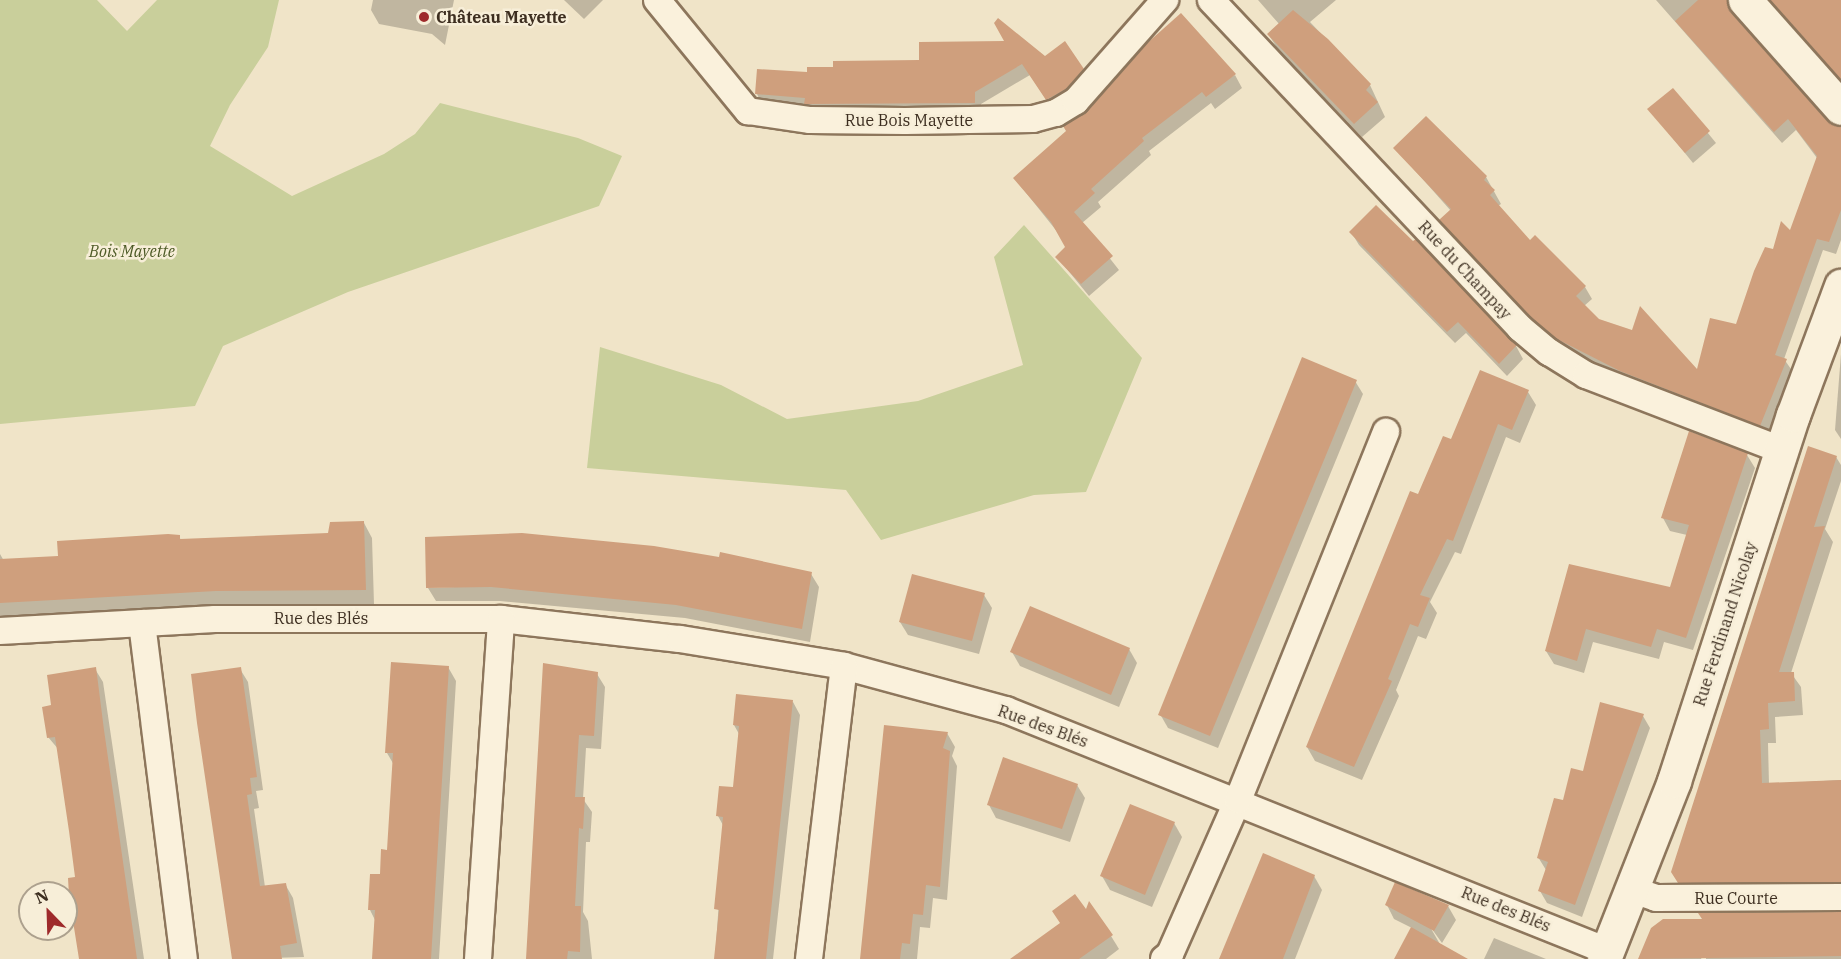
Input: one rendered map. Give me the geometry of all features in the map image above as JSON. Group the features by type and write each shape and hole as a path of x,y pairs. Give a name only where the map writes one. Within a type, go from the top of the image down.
{"street":[{"name":"Rue Bois Mayette","path":"657,0 748,111 810,120 905,121 1033,119 1056,113 1076,101 1165,0"},
{"name":"Rue du Champay","path":"1211,0 1520,328 1549,352 1586,375 1781,450"},
{"path":"1745,0 1841,108"},
{"name":"Rue Ferdinand Nicolay","path":"1605,955 1685,748 1781,450 1841,286"},
{"path":"1164,959 1170,954 1238,800 1386,432"},
{"path":"478,959 501,619"},
{"name":"Rue des Blés","path":"0,631 142,623 501,619 680,639 844,666 1006,710 1238,800 1605,955"},
{"path":"142,623 184,959"},
{"path":"809,959 844,666"},
{"name":"Rue Courte","path":"1632,890 1656,898 1841,897"}],"green space":[{"name":"Bois Mayette","path":"0,0 97,0 127,31 157,0 279,0 268,47 230,105 210,146 292,196 384,154 415,134 440,103 578,138 622,156 599,206 348,292 223,346 195,406 0,424"},
{"path":"1024,225 1142,358 1086,492 1034,495 881,540 846,490 587,468 600,347 721,385 787,419 918,401 1023,365 994,257"}],"building":[{"path":"1698,0 1727,0 1731,12 1827,120 1841,126 1841,210 1829,242 1817,239 1775,355 1787,359 1760,426 1620,371 1557,339 1530,317 1439,220 1451,209 1393,148 1426,116 1487,176 1484,180 1495,190 1490,195 1530,240 1535,235 1586,286 1576,296 1599,319 1632,330 1640,306 1697,369 1710,318 1736,324 1754,271 1765,247 1773,249 1781,221 1790,230 1817,156 1788,119 1774,132 1675,21"},
{"path":"1770,0 1841,0 1841,80"},
{"path":"1293,10 1328,39 1371,84 1366,90 1378,102 1354,124 1267,34"},
{"path":"1181,13 1236,74 1206,97 1202,92 1142,138 1144,141 1091,189 1095,193 1074,212 1113,256 1081,284 1055,257 1065,247 1051,222 1013,178 1066,131 1063,126 1087,111 1145,45"},
{"path":"998,18 1045,56 1065,41 1084,69 1066,89 1046,100 1022,64 975,92 975,103 804,104 805,98 755,94 757,69 807,72 807,67 833,67 833,61 919,60 919,42 1004,41 994,23"},
{"path":"1673,88 1710,131 1685,153 1647,109"},
{"path":"1376,205 1413,241 1416,239 1517,345 1499,364 1458,322 1447,332 1349,232"},
{"path":"1302,357 1357,380 1210,736 1158,715"},
{"path":"1480,370 1529,390 1512,430 1498,424 1453,541 1447,539 1420,595 1430,598 1418,627 1410,624 1388,679 1392,681 1354,767 1306,747 1410,491 1418,494 1443,436 1451,439"},
{"path":"1689,431 1748,453 1686,638 1657,629 1651,647 1586,629 1577,661 1545,651 1569,564 1670,587 1689,525 1661,518"},
{"path":"1808,446 1837,456 1814,527 1825,526 1779,672 1794,672 1795,701 1768,703 1769,729 1760,730 1762,783 1841,780 1841,882 1678,883 1671,872"},
{"path":"364,521 366,590 216,591 0,603 0,559 58,556 57,541 168,534 180,535 180,539 328,533 330,522"},
{"path":"522,533 654,546 719,557 720,552 812,572 802,629 676,605 491,587 426,588 425,537"},
{"path":"912,574 985,593 972,641 899,622"},
{"path":"1030,606 1130,648 1111,695 1010,652"},
{"path":"391,662 449,666 431,959 372,959 375,910 368,910 370,874 380,874 381,849 387,850 393,753 385,753"},
{"path":"543,663 598,672 594,736 579,735 575,797 585,797 583,829 579,828 575,906 581,906 580,952 568,951 567,959 526,959"},
{"path":"96,667 137,959 79,959 76,941 78,941 78,881 68,881 68,878 75,877 55,737 47,738 42,707 51,705 47,675"},
{"path":"241,667 257,777 250,778 252,794 247,795 260,886 286,883 297,943 280,946 282,959 232,959 197,723 191,674"},
{"path":"736,694 793,700 766,959 714,959 719,910 714,909 723,817 716,816 719,786 733,787 739,726 733,725"},
{"path":"1600,702 1644,714 1575,905 1538,891 1548,862 1537,858 1554,798 1563,800 1571,768 1583,771"},
{"path":"884,725 948,732 943,748 950,751 940,887 926,885 923,915 913,914 910,944 902,943 900,959 860,959"},
{"path":"1003,757 1078,784 1062,829 987,805"},
{"path":"1130,804 1175,822 1145,895 1100,876"},
{"path":"1263,853 1315,875 1283,959 1219,959"},
{"path":"1395,882 1449,905 1434,931 1385,905"},
{"path":"1075,894 1086,909 1089,901 1113,935 1079,959 1010,959 1060,923 1052,911"},
{"path":"1841,912 1841,956 1638,959 1651,928 1663,919 1702,919 1698,913"},
{"path":"1411,927 1468,959 1394,959"}],"place":[{"name":"Château Mayette","path":"424,17"}]}
